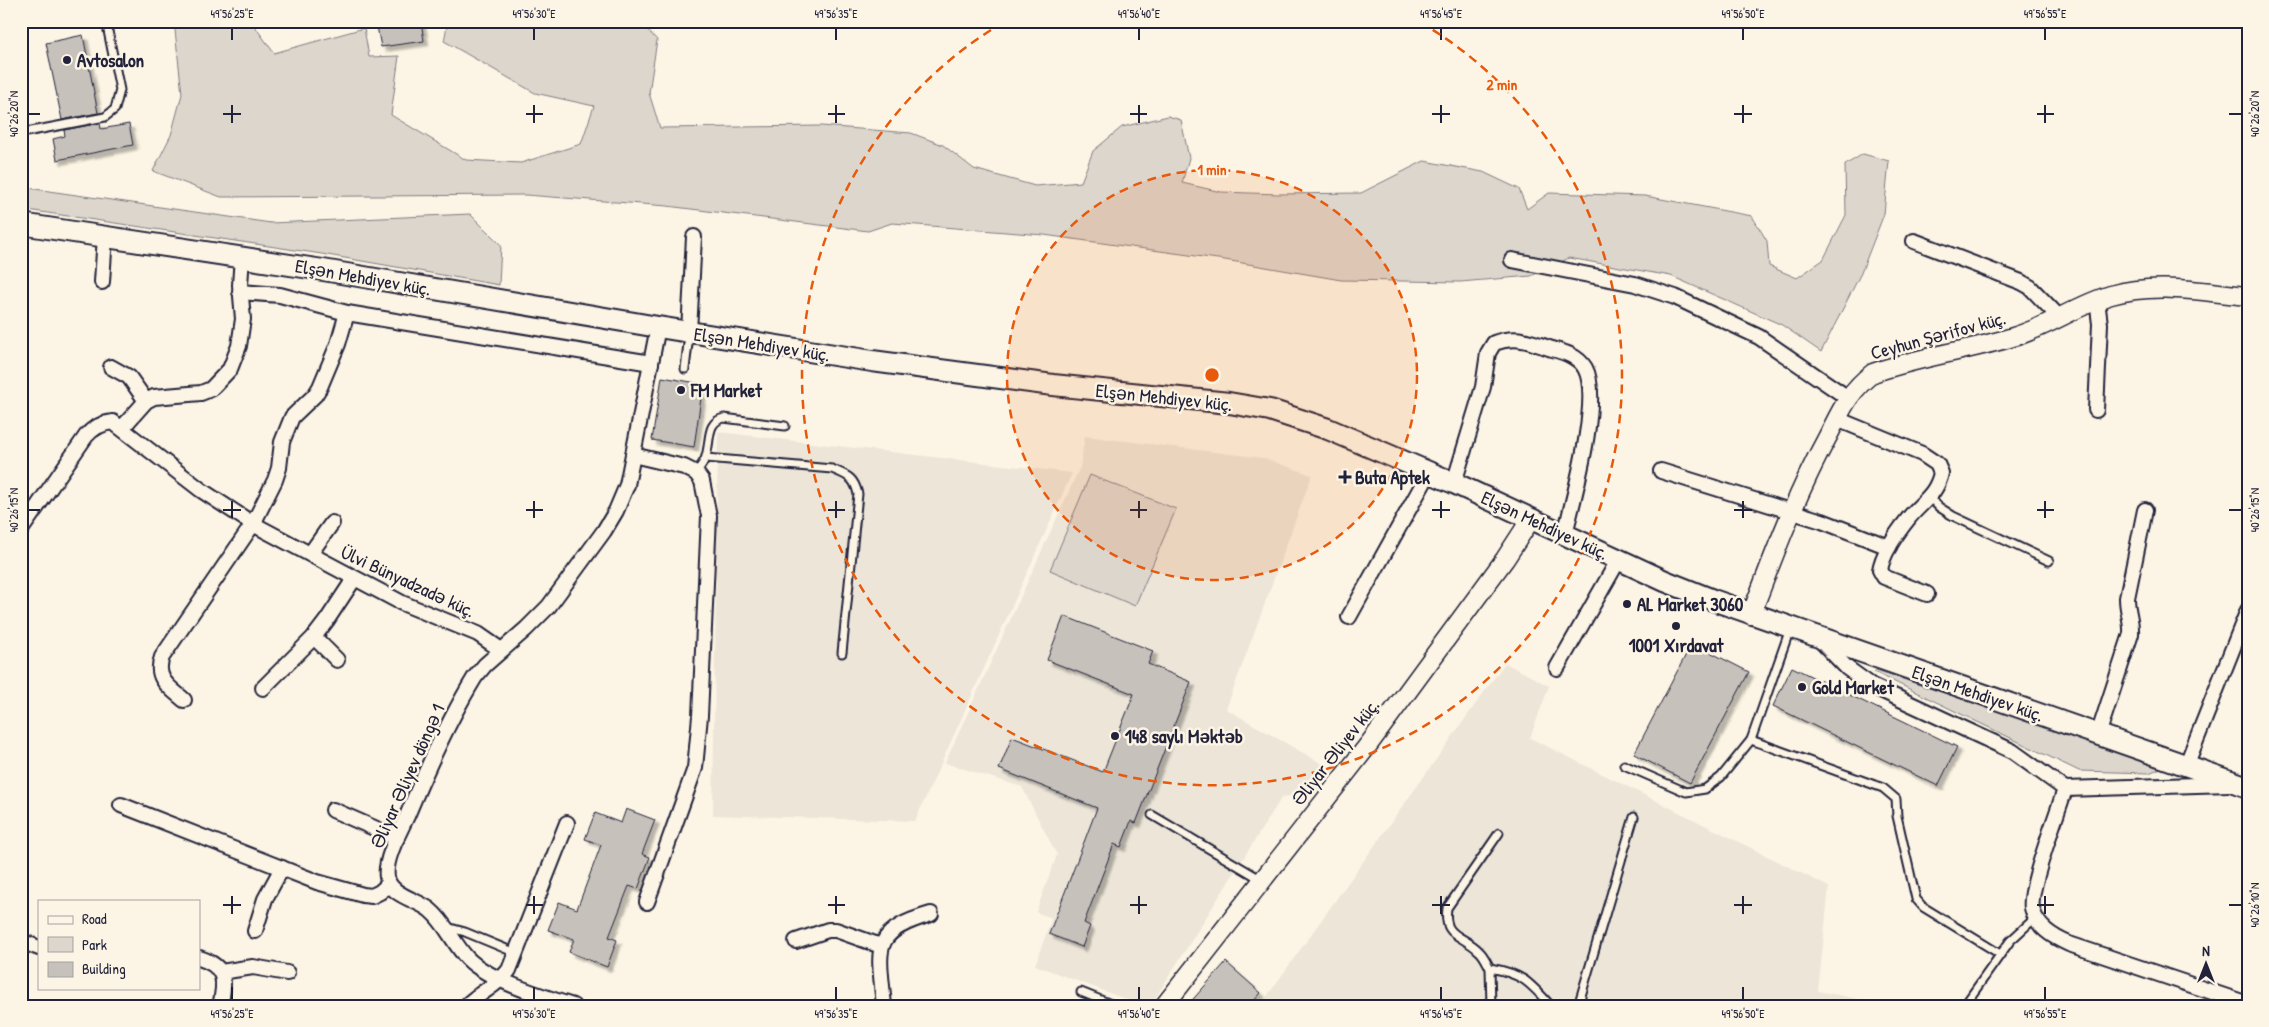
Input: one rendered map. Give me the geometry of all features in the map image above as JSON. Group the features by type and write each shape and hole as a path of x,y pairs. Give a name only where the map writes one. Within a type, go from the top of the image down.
{"main road":[{"name":"Elşən Mehdiyev küç.","path":"21,224 242,257 658,327 950,372 1054,385 1229,402 1270,410 1303,420 1454,483 1665,580 1751,615 2243,786"}],"street":[{"path":"102,282 105,236"},
{"path":"689,332 694,236"},
{"path":"1914,241 2021,282 2030,287 2060,318"},
{"path":"21,530 92,429 105,422 113,422 122,428 146,401 154,396 201,393 212,389 221,381 230,369 242,333 243,319 240,292 242,257"},
{"path":"1512,260 1635,284 1675,297 1759,337 1848,398"},
{"name":"Ceyhun Şərifov küç.","path":"1751,615 1791,511 1837,419 1848,398 1858,385 1873,373 2014,337 2097,300 2141,289 2248,296"},
{"path":"240,292 280,295 347,313 651,363"},
{"path":"2096,410 2100,324 2097,300"},
{"path":"184,700 164,684 159,674 159,665 162,657 253,524 275,480 279,468 282,442 292,417 315,395 320,387 338,344 347,313"},
{"path":"501,650 549,606 604,531 616,511 627,484 658,327"},
{"path":"1454,483 1484,387 1488,353 1494,343 1508,338 1520,339 1573,356 1585,369 1590,389 1580,471 1565,534"},
{"path":"111,367 129,378 146,401"},
{"path":"1837,419 1922,454 1937,464 1941,473 1930,498 1908,519 1889,548 1880,570 1884,577 1927,594"},
{"name":"Ülvi Bünyadzadə küç.","path":"122,428 201,490 253,524 434,618 478,634 501,650"},
{"path":"633,455 684,467 696,473 702,481 709,516 705,621 695,768 647,902"},
{"path":"1661,471 1822,521 1889,548"},
{"path":"1349,617 1429,473"},
{"path":"2098,735 2131,634 2132,621 2127,609 2127,598 2145,510"},
{"name":"Əliyar Əliyev küç.","path":"1164,1006 1369,744 1505,559 1531,519"},
{"path":"310,554 332,523"},
{"path":"1556,668 1619,559"},
{"path":"263,688 314,637 354,578"},
{"path":"2186,766 2248,610"},
{"path":"314,637 337,660"},
{"path":"1818,638 1847,668 1872,686 2012,751 2066,789 2243,786"},
{"name":"Əliyar Əliyev döngə 1","path":"389,884 387,870 397,838 430,763 466,692 485,665 501,650"},
{"path":"2066,789 2033,888 2032,907 2036,918 2054,937 2069,944 2248,1004"},
{"path":"121,806 317,882 372,896 389,884 436,914 467,958 476,966 502,980 573,1006"},
{"path":"333,810 397,838"},
{"path":"466,1006 502,980 516,954 567,823"},
{"path":"255,931 265,899 282,868"},
{"path":"884,1006 880,956 881,946 887,934 900,925 931,914"},
{"path":"796,941 828,930 836,930 881,946"},
{"path":"21,941 38,948"},
{"path":"200,958 208,961 221,972 224,981 220,1006"},
{"path":"221,972 253,967 287,973"}],"lane":[{"path":"21,133 105,117 115,109 120,90 106,21"},
{"path":"685,369 689,332"},
{"path":"696,473 706,458 712,424 716,420 724,418 785,426"},
{"path":"706,458 832,469 847,475 855,482 858,494 842,653"},
{"path":"1930,498 1939,507 1953,516 2049,561"},
{"path":"1624,765 1686,792 1705,789 1722,777 1751,740 1790,629"},
{"path":"1751,740 1883,788 1896,799 1897,816 1916,899 1923,907 2000,954"},
{"path":"1152,815 1262,881"},
{"path":"1578,1006 1634,817"},
{"path":"1491,1006 1490,968 1480,952 1451,932 1445,921 1447,908 1499,833"},
{"path":"1964,1006 2000,954 2020,930 2036,918"},
{"path":"445,927 465,932 516,954"},
{"path":"1490,968 1513,972 1533,985 1551,1006"},
{"path":"1081,992 1116,1006"}],"shaded area":[{"path":"718,432 1072,473 915,821 713,815"},
{"name":"148 saylı Məktəb","path":"1085,436 1263,458 1312,475 1226,709 1333,770 1316,792 1282,797 1150,1006 1144,1006 1035,965 1052,918 1036,912 1057,855 1022,787 945,763 1080,467"},
{"path":"1505,663 1549,686 1530,738 1829,887 1818,991 1892,1006 1260,1006"}],"green space":[{"path":"174,21 251,21 274,53 364,28 369,57 399,56 391,115 466,160 521,163 581,144 594,106 535,93 444,41 448,21 639,21 657,40 649,93 660,128 821,126 911,133 943,145 974,169 1035,186 1081,182 1093,151 1122,127 1168,116 1181,120 1189,158 1182,183 1221,192 1279,194 1361,193 1424,161 1483,172 1519,189 1527,209 1549,193 1645,196 1752,216 1767,241 1769,266 1797,278 1823,260 1846,215 1845,165 1863,154 1889,161 1884,214 1861,273 1821,352 1782,325 1671,276 1569,258 1531,276 1460,282 1341,280 1225,260 1044,235 892,223 868,231 667,206 526,195 221,197 153,171 171,135 182,94"},
{"path":"21,187 271,223 470,214 501,245 499,285 322,254 21,209"},
{"path":"1090,475 1176,509 1135,606 1050,570"},
{"path":"1876,670 2163,767 2149,773 2079,771 1874,672"}],"building":[{"path":"376,21 421,21 424,41 381,47"},
{"path":"83,35 98,113 62,120 46,43"},
{"path":"100,123 101,129 129,124 133,145 57,160 53,139 65,136 64,130"},
{"path":"662,377 703,384 694,447 652,440"},
{"path":"1064,616 1153,651 1148,664 1191,682 1136,823 1131,821 1121,847 1114,844 1084,923 1090,926 1082,947 1049,934 1097,808 999,769 1012,737 1103,772 1134,694 1047,660"},
{"path":"1692,643 1749,672 1690,783 1634,754"},
{"path":"1792,667 1957,747 1938,786 1773,706"},
{"path":"626,809 655,820 642,854 650,857 638,889 629,886 609,937 617,940 607,967 569,952 574,939 548,930 559,902 577,909 601,845 585,839 595,813 621,823"},
{"path":"1226,962 1261,993 1249,1006 1187,1006"}],"place":[{"name":"Avtosalon","path":"67,60"},
{"name":"FM Market","path":"681,390"},
{"name":"Buta Aptek","path":"1345,477"},
{"name":"AL Market 3060","path":"1627,604"},
{"name":"1001 Xırdavat","path":"1676,626"},
{"name":"Gold Market","path":"1802,687"},
{"name":"148 saylı Məktəb","path":"1115,736"}]}
